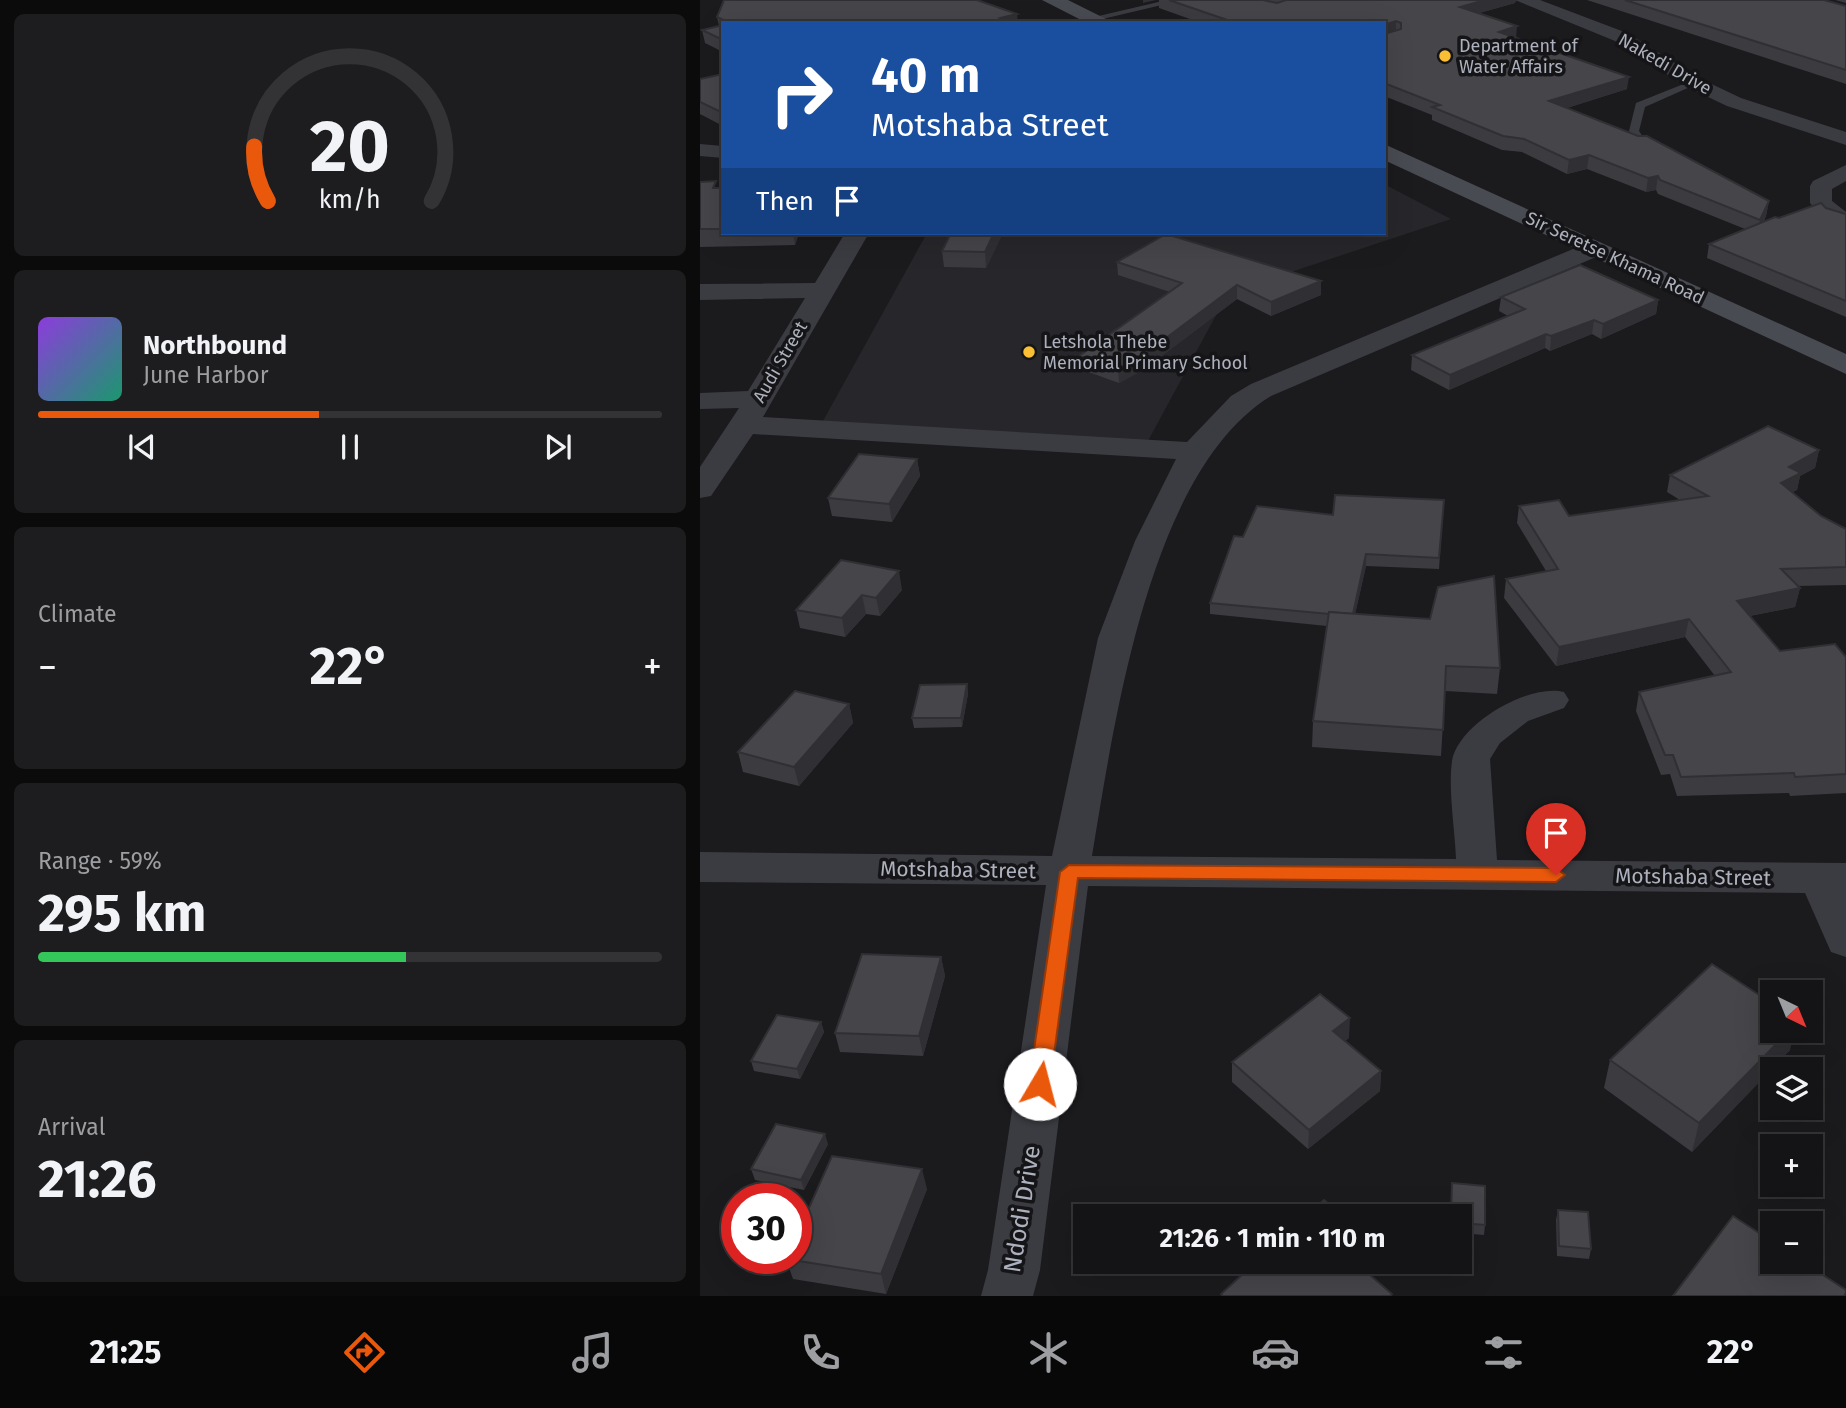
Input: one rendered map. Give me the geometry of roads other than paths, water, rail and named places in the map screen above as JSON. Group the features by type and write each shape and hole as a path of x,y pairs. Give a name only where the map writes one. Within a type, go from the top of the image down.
{"main road":[{"path":"1052,0 1099,20"},
{"name":"Sir Seretse Khama Road","path":"1386,152 1846,365"}],"street":[{"name":"Nakedi Drive","path":"1524,0 1621,37 1694,83 1734,102 1846,139"},
{"path":"700,150 721,152"},
{"path":"1846,172 1821,186 1821,203 1832,214 1846,220"},
{"name":"Audi Street","path":"700,489 751,412 857,235"},
{"name":"Ndodi Drive","path":"1007,1296 1014,1270 1069,872 1090,753 1115,638 1151,541 1195,451 1241,402 1261,390 1328,359 1594,249"},
{"path":"700,292 822,290"},
{"path":"700,401 751,412 1195,451"},
{"path":"1477,874 1471,759 1487,734 1515,713 1551,700"},
{"name":"Motshaba Street","path":"700,867 1833,878"},
{"path":"1833,878 1846,941"}],"lane":[{"path":"1099,20 1179,0"},
{"path":"1644,146 1634,131 1640,104 1694,83"}],"place":[{"name":"Department of Water Affairs","path":"1445,56"},
{"name":"Letshola Thebe Memorial Primary School","path":"1029,352"}]}
